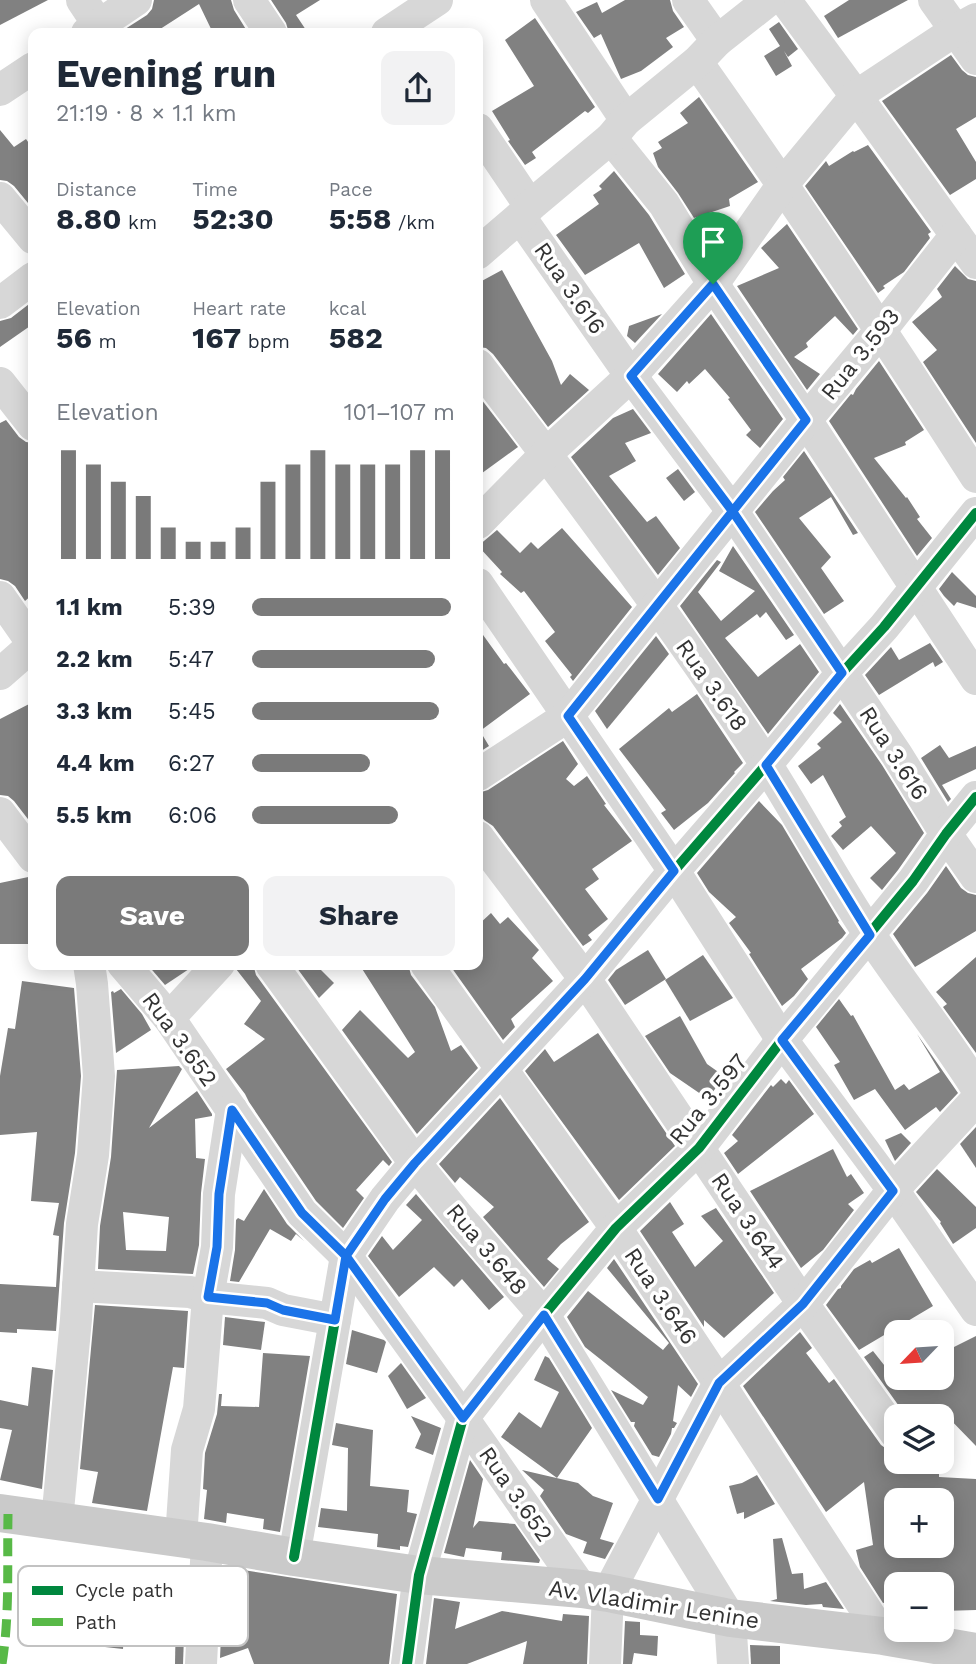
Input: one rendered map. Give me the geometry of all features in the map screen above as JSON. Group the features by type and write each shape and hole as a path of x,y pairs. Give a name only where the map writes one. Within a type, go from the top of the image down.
{"main road":[{"name":"Av. Vladimir Lenine","path":"0,1513 419,1575 595,1591 730,1618 883,1636 976,1651"}],"street":[{"path":"93,23 136,0"},
{"path":"249,0 268,28"},
{"path":"400,22 437,0"},
{"path":"546,0 618,129 713,284 976,679"},
{"path":"688,0 707,51 783,184 976,477"},
{"path":"483,249 707,51 769,0"},
{"path":"785,0 976,262"},
{"path":"934,0 966,25 976,59"},
{"path":"483,518 546,454 631,376 713,284 783,184 856,96 966,25"},
{"path":"0,90 28,71"},
{"name":"Rua 3.616","path":"483,138 525,212 631,376 733,512 976,877"},
{"path":"0,198 28,232"},
{"name":"Rua 3.593","path":"483,772 568,716 956,235"},
{"path":"0,303 28,282"},
{"name":"Rua 3.618","path":"483,372 656,605 766,765 870,935 976,1087"},
{"path":"0,383 28,419"},
{"path":"295,1557 346,1256 385,1199 415,1163 585,979 842,673 884,627 976,513"},
{"path":"483,591 674,871 782,1040 976,1310"},
{"path":"0,597 28,637"},
{"path":"0,674 28,649"},
{"name":"Rua 3.597","path":"463,1418 616,1228 699,1148 782,1040 913,881 976,797"},
{"path":"0,813 28,849"},
{"name":"Rua 3.644","path":"483,843 585,979 803,1304 884,1417"},
{"path":"57,1521 82,1224 93,1155 99,1076 90,970"},
{"name":"Rua 3.652","path":"128,970 169,1018 302,1213 346,1256 463,1418 595,1591"},
{"path":"169,1018 213,970"},
{"name":"Rua 3.648","path":"275,970 415,1163 544,1315 730,1618"},
{"name":"Rua 3.646","path":"430,970 616,1228 883,1636"},
{"path":"605,1664 595,1591 658,1499 719,1383 803,1304 893,1191 976,1100"},
{"path":"195,1566 187,1450 199,1409 208,1297 217,1247 219,1194 232,1110"},
{"path":"78,1286 190,1292 208,1297 267,1303 283,1310 335,1320"},
{"path":"407,1664 419,1575 463,1418"},
{"path":"730,1618 733,1664"},
{"path":"200,1646 201,1664"}],"building":[{"path":"0,0 48,0 0,25"},
{"path":"154,0 231,0 245,28 211,28 199,4 162,28 127,28 152,9"},
{"path":"271,0 320,0 296,15 305,28 288,28"},
{"path":"625,0 670,0 673,11 684,27 666,38 673,47 641,71 621,79 601,34 594,38 576,12 597,2 602,13"},
{"path":"849,0 908,0 838,38 824,16"},
{"path":"535,18 595,107 588,113 585,111 532,152 536,158 525,165 492,111 534,86 505,40"},
{"path":"779,22 798,49 788,57 784,51 792,66 776,76 764,56 780,46 769,29"},
{"path":"951,55 962,70 976,77 976,117 956,129 976,162 976,179 950,195 882,101"},
{"path":"699,97 758,182 729,199 730,206 694,218 658,167 653,153 662,148 658,142 688,123 680,113"},
{"path":"0,130 14,147 26,139 28,142 28,203 14,186 0,180"},
{"path":"868,145 931,232 928,234 930,238 904,272 883,286 885,288 878,293 805,186 826,161 829,166"},
{"path":"614,171 649,215 685,274 664,288 639,243 585,275 556,235 599,204 593,195 602,189 599,186"},
{"path":"787,224 858,329 853,335 835,316 806,343 808,347 794,357 820,374 807,390 737,286 779,268 761,248"},
{"path":"955,266 968,279 976,281 976,443 923,362 937,350 912,322 942,297 937,289"},
{"path":"502,270 552,361 561,385 570,374 589,390 548,427 493,354 483,348 483,280"},
{"path":"28,305 28,327 0,347 0,321 11,318"},
{"path":"662,314 635,343 627,336 629,326"},
{"path":"711,314 783,419 760,448 746,435 751,430 728,399 730,398 705,369 689,384 687,381 677,392 658,374"},
{"path":"879,361 924,430 905,442 906,445 874,458 907,497 920,517 917,519 932,538 917,556 829,421"},
{"path":"483,402 518,447 483,472"},
{"path":"633,409 651,433 625,443 636,461 609,476 647,522 656,516 680,548 658,575 571,457 613,418"},
{"path":"6,420 19,437 28,442 28,598 25,601 15,586 0,579 0,423"},
{"path":"804,451 858,533 853,535 831,497 799,518 831,557 821,568 844,601 824,614 755,512 785,480 783,477"},
{"path":"678,469 695,492 684,501 666,478"},
{"path":"562,528 632,607 573,681 570,677 572,675 545,641 555,632 524,591 521,593 500,574 502,572 483,551 483,542 497,530 520,553 531,542 538,549"},
{"path":"733,546 794,635 786,640 766,612 760,618 757,614 725,638 758,677 800,644 819,672 768,734 680,606 717,560 721,562 698,592 721,621 755,591 719,571"},
{"path":"952,572 976,596 976,608 957,602 954,606 939,589"},
{"path":"483,635 504,664 506,663 530,694 483,729"},
{"path":"656,636 669,654 607,729 595,711"},
{"path":"930,643 943,662 935,667 933,662 879,695 865,675 891,647 899,660"},
{"path":"697,694 743,763 708,803 674,830 661,813 666,810 619,749 669,708 672,712"},
{"path":"840,704 924,833 882,890 870,878 896,853 871,826 843,850 831,836 842,826 839,822 846,817 823,775 811,784 798,766 821,748 817,744 842,722 833,713"},
{"path":"28,705 28,819 14,801 8,796 0,795 0,719"},
{"path":"483,736 489,746 483,750"},
{"path":"563,741 578,764 566,779 574,786 587,776 606,804 604,805 632,841 592,869 599,879 585,889 608,919 588,935 592,940 583,946 493,826 483,818 483,792"},
{"path":"940,745 949,758 976,746 976,769 942,785 951,799 948,802 921,758"},
{"path":"759,801 782,825 846,933 801,969 808,979 782,1006 749,954 751,953 729,923 736,917 709,892 697,873"},
{"path":"946,866 961,888 976,895 976,931 915,967 893,934"},
{"path":"28,877 28,944 0,944 0,883"},
{"path":"491,913 500,924 508,917 539,950 532,958 553,981 511,1019 515,1027 503,1040 453,970 483,970 483,920"},
{"path":"648,950 666,979 625,1005 608,980 616,970"},
{"path":"703,955 733,998 690,1021 665,980"},
{"path":"976,957 976,1053 943,1007 947,1004 936,992"},
{"path":"152,970 188,970 165,985"},
{"path":"237,970 255,970 392,1162 389,1166 383,1160 356,1190 364,1198 343,1228 316,1201 226,1069 265,1039 244,1024 261,1001"},
{"path":"298,970 321,970 334,983 319,998"},
{"path":"363,970 410,970 435,1007 451,1051 461,1045 478,1068 417,1134 342,1030 360,1010 408,1058 415,1052"},
{"path":"22,981 74,988 81,1076 75,1153 64,1223 56,1331 17,1329 17,1333 0,1332 0,1284 56,1287 59,1236 53,1235 59,1203 31,1201 37,1132 0,1135 0,1076 8,1028 15,1029"},
{"path":"121,989 142,1014 151,1030 116,1053 111,992"},
{"path":"839,999 851,1016 853,1015 895,1090 904,1084 909,1090 940,1072 917,1034 958,1093 940,1112 936,1107 905,1130 875,1089 854,1100 834,1065 840,1062 816,1027"},
{"path":"680,1016 707,1064 724,1076 708,1099 670,1073 645,1036"},
{"path":"598,1033 675,1146 619,1200 525,1071 545,1049 554,1062"},
{"path":"179,1066 182,1069 149,1128 197,1091 212,1114 195,1119 196,1158 205,1159 199,1245 193,1274 98,1269 100,1226 111,1157 117,1070","holes":["123,1212 169,1217 166,1251 126,1250"]},
{"path":"781,1079 786,1084 789,1080 814,1114 738,1174 724,1153 738,1141 732,1135 771,1085 773,1087"},
{"path":"500,1098 589,1222 547,1259 559,1269 544,1287 483,1217 494,1207 460,1177 455,1183 439,1164"},
{"path":"976,1127 976,1168 960,1144"},
{"path":"901,1133 911,1143 895,1161 885,1140"},
{"path":"833,1149 847,1177 851,1174 864,1193 848,1204 854,1210 823,1250 801,1268 750,1191"},
{"path":"937,1169 976,1207 976,1228 953,1244 941,1222 916,1192"},
{"path":"264,1189 287,1224 304,1241 296,1234 291,1241 270,1229 239,1282 230,1281 236,1220 238,1218 244,1221"},
{"path":"416,1194 504,1297 489,1310 462,1279 454,1287 434,1267 399,1297 368,1256 382,1236 393,1250 422,1220 406,1205"},
{"path":"670,1202 684,1224 672,1232 695,1267 723,1241 701,1216 716,1208 774,1293 724,1338 704,1320 704,1327 640,1231"},
{"path":"899,1248 933,1306 909,1320 884,1320 884,1335 859,1350 826,1305 854,1269 870,1260 872,1263"},
{"path":"614,1259 698,1384 691,1397 678,1385 673,1421 677,1423 659,1457 652,1455 634,1426 635,1422 631,1422 611,1390 643,1405 648,1397 585,1347 567,1317 588,1291 663,1350 669,1343 607,1268"},
{"path":"95,1305 188,1311 184,1368 173,1367 147,1511 92,1503 98,1472 80,1469"},
{"path":"225,1317 265,1322 261,1350 223,1345"},
{"path":"352,1330 386,1342 377,1373 346,1364"},
{"path":"800,1332 812,1348 806,1353 829,1383 834,1379 884,1447 884,1474 939,1474 939,1477 976,1479 976,1610 954,1611 954,1572 884,1572 883,1603 860,1567 856,1550 873,1545 864,1482 826,1512 743,1386"},
{"path":"976,1336 976,1446 954,1423 954,1404 897,1404 887,1390 954,1390 954,1347"},
{"path":"873,1351 884,1365 884,1385 864,1357"},
{"path":"263,1353 310,1356 280,1532 263,1529 264,1519 227,1513 226,1523 204,1519 207,1490 203,1489 205,1453 217,1414 219,1394 222,1394 221,1406 259,1407"},
{"path":"545,1356 549,1358 592,1428 557,1478 501,1437 519,1412 541,1428 559,1392 534,1380"},
{"path":"401,1363 426,1398 407,1409 388,1376"},
{"path":"32,1367 53,1370 42,1489 0,1480 12,1430 0,1428 0,1400 28,1406"},
{"path":"411,1416 441,1428 433,1455 415,1448 421,1434"},
{"path":"336,1423 373,1430 370,1486 409,1490 407,1512 417,1514 408,1547 400,1546 400,1550 377,1547 378,1534 318,1527 321,1508 347,1511 348,1448 332,1445"},
{"path":"470,1460 483,1479 473,1528 479,1521 515,1524 540,1560 539,1563 501,1560 502,1552 466,1548 464,1557 444,1553"},
{"path":"522,1470 578,1483 593,1496 613,1503 600,1539 614,1543 605,1559 583,1553 587,1542 566,1534 540,1496 544,1490"},
{"path":"757,1475 775,1504 744,1519 744,1512 737,1514 729,1486"},
{"path":"782,1538 792,1574 803,1573 804,1589 826,1582 844,1609 823,1607 822,1604 770,1601 777,1599 773,1539"},
{"path":"248,1571 397,1594 389,1664 254,1664 248,1648 220,1658 221,1646 248,1646"},
{"path":"434,1598 460,1602 455,1629 502,1611 562,1621 563,1614 589,1616 587,1664 523,1664 527,1641 467,1664 426,1664"},
{"path":"625,1621 640,1622 640,1635 658,1636 657,1656 634,1653 632,1664 623,1664"},
{"path":"750,1645 780,1646 780,1664 751,1664"},
{"path":"96,1646 123,1646 123,1649"},
{"path":"175,1646 184,1646 183,1664 175,1664"}],"marked path":[{"path":"2,1664 7,1608 8,1514"}],"cycle path":[{"path":"294,1557 346,1256 385,1199 415,1163 585,979 842,673 884,627 976,513"},
{"path":"407,1664 419,1575 463,1418 616,1228 699,1148 782,1040 913,881 976,797"}],"route":[{"path":"713,284 631,376 733,512 842,673 766,765 870,935 782,1040 893,1191 803,1304 719,1383 658,1499 544,1315 463,1418 346,1256 302,1213 232,1110 219,1194 217,1247 208,1297 267,1303 283,1310 335,1320 346,1256 385,1199 585,979 674,871 568,716 656,605 733,512 806,420 713,284"}]}
